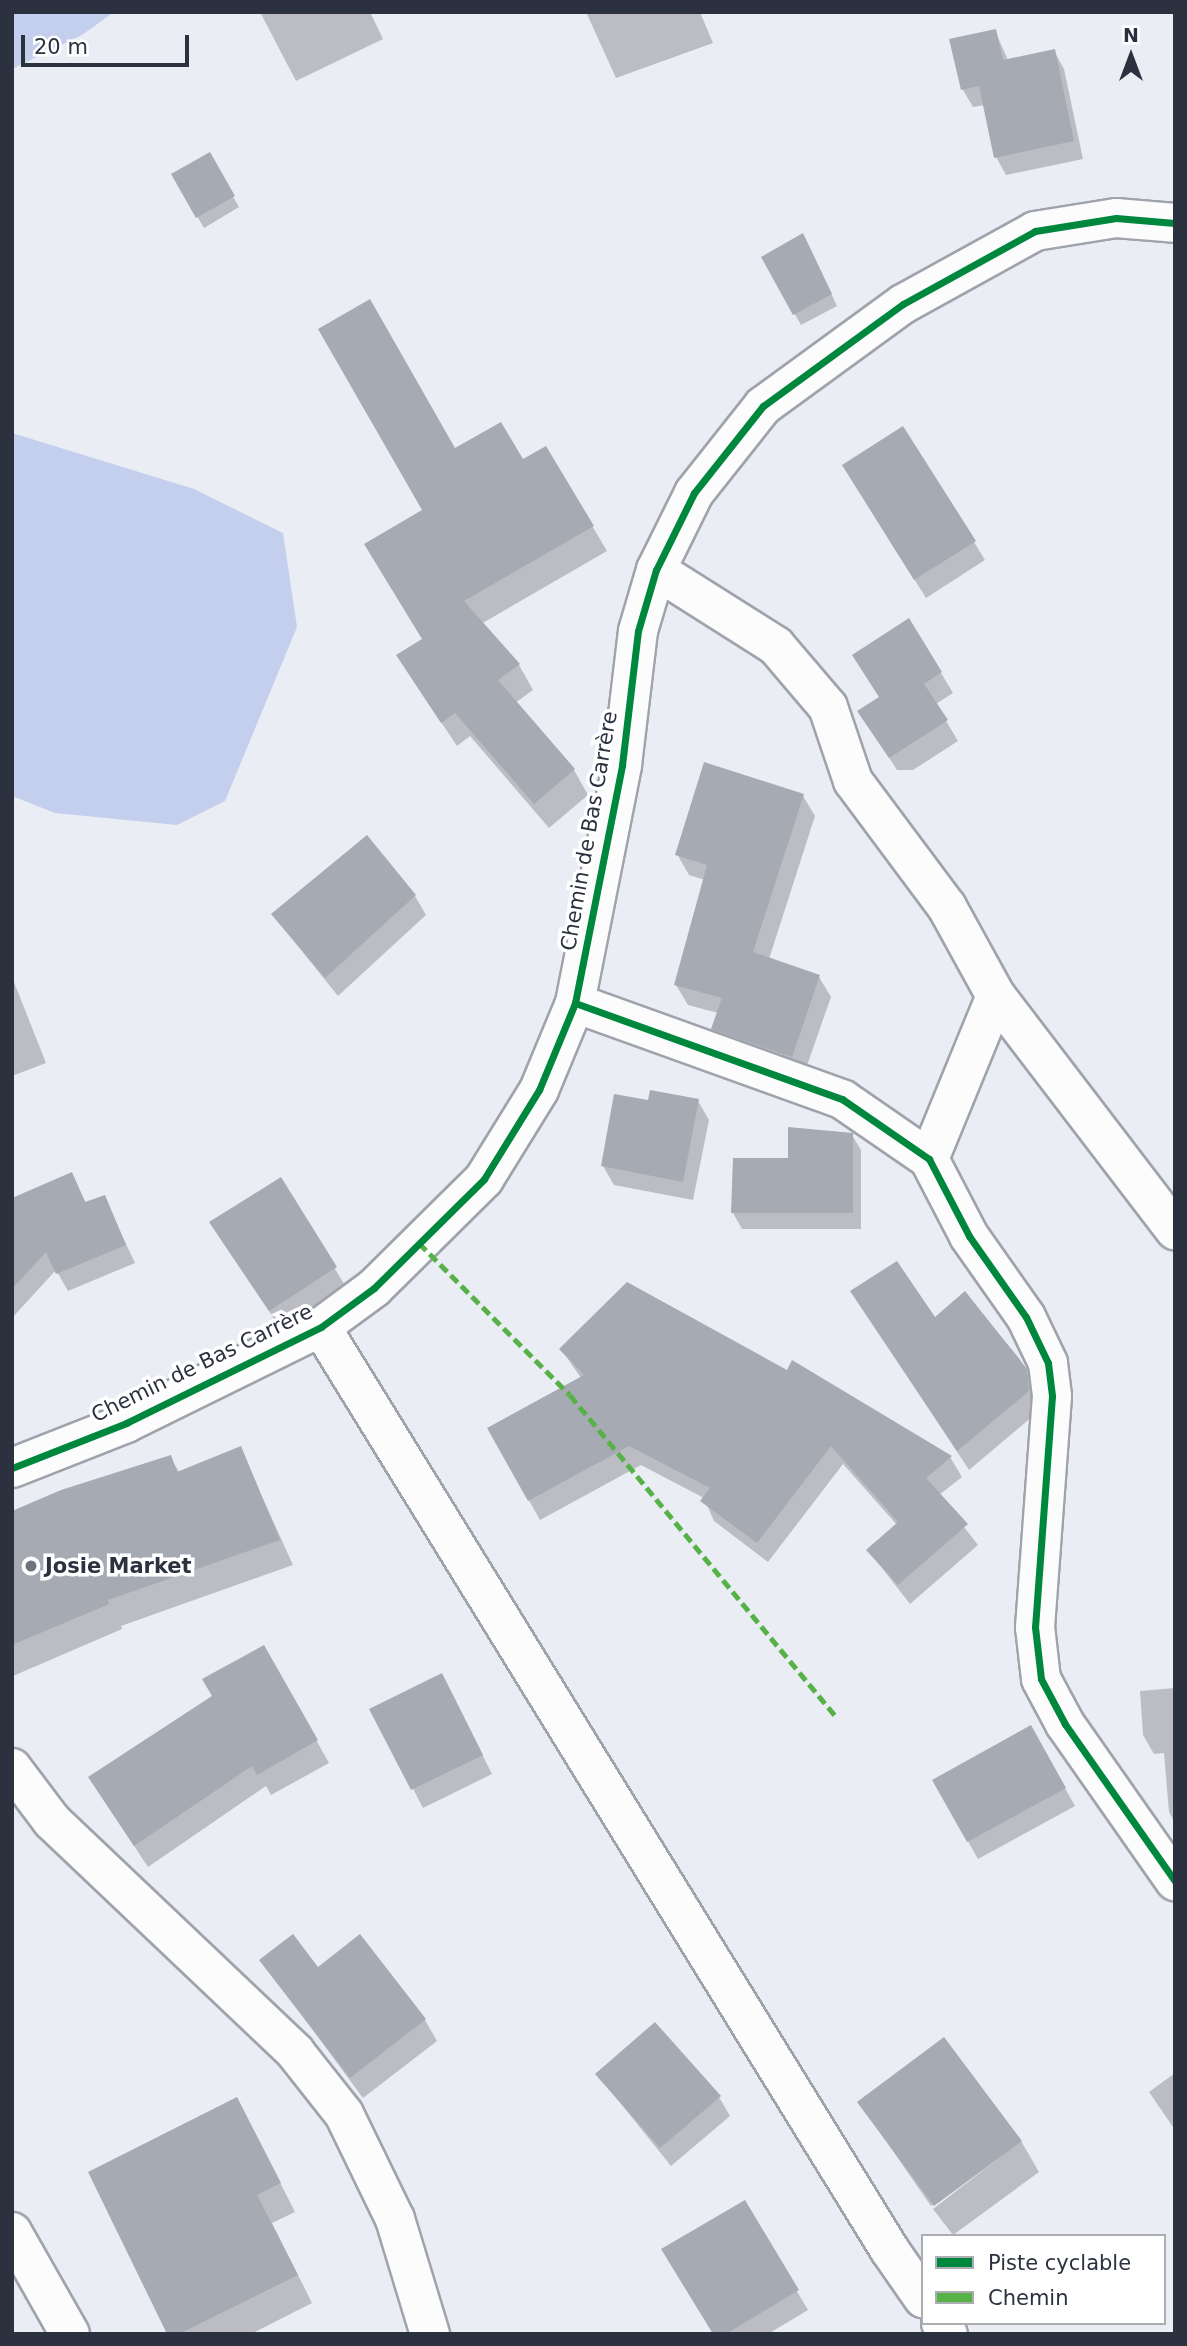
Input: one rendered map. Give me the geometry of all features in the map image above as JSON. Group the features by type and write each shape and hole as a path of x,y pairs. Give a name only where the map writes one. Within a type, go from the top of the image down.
{"street":[{"name":"Chemin de Bas Carrère","path":"12,1468 126,1423 321,1327 374,1288 484,1179 539,1090 575,1003 622,765 638,631 656,570 694,493 763,406 903,304 1035,231 1116,218 1175,223"},
{"path":"656,570 776,646 828,707 853,781 947,907 996,996 1175,1230"},
{"path":"929,1158 996,996"},
{"path":"575,1003 842,1099 929,1158 969,1236 1026,1317 1048,1363 1052,1396 1035,1627 1041,1679 1065,1724 1175,1881"},
{"path":"321,1327 888,2249 921,2295"},
{"path":"12,1768 52,1821 295,2052 344,2114 395,2219 430,2334"},
{"path":"12,2232 70,2334"}],"shaded area":[{"path":"12,12 114,12 82,35 12,69"},
{"path":"12,433 194,489 283,533 297,627 225,801 177,825 55,813 12,796"}],"building":[{"path":"996,29 1003,60 1055,49 1074,141 994,158 979,86 961,90 949,39"},
{"path":"210,152 235,196 196,218 171,174"},
{"path":"803,233 832,294 793,315 761,257"},
{"path":"370,299 455,448 501,422 523,459 546,446 594,526 464,601 520,664 498,680 575,769 534,804 455,713 441,723 396,655 422,639 364,544 422,510 318,329"},
{"path":"903,426 976,541 914,580 842,465"},
{"path":"909,618 942,672 924,684 948,720 889,758 857,711 879,697 852,655"},
{"path":"704,762 804,794 753,952 820,975 792,1057 711,1029 722,998 674,985 707,865 675,855"},
{"path":"367,835 416,895 325,978 271,914"},
{"path":"650,1090 699,1099 683,1182 601,1166 614,1094 648,1100"},
{"path":"788,1127 853,1133 853,1213 731,1213 733,1158 788,1158"},
{"path":"72,1172 85,1202 105,1195 126,1245 56,1274 46,1252 12,1289 12,1198"},
{"path":"281,1177 337,1267 269,1311 209,1222"},
{"path":"897,1261 935,1317 965,1291 1027,1369 1029,1391 957,1451 850,1291"},
{"path":"627,1282 787,1370 792,1360 952,1456 926,1478 968,1524 898,1585 866,1550 898,1522 831,1446 757,1543 700,1501 710,1488 629,1446 528,1501 487,1428 584,1375 559,1349"},
{"path":"241,1446 280,1540 108,1600 109,1604 12,1645 12,1511 61,1490 171,1455 177,1472"},
{"path":"264,1645 318,1740 257,1775 252,1766 134,1846 88,1777 212,1696 202,1679"},
{"path":"442,1673 483,1755 411,1790 369,1709"},
{"path":"1031,1725 1066,1788 967,1842 932,1780"},
{"path":"293,1934 318,1967 360,1934 426,2019 350,2078 259,1960"},
{"path":"655,2022 721,2096 660,2148 595,2074"},
{"path":"944,2037 1022,2141 934,2206 857,2102"},
{"path":"237,2097 281,2183 257,2195 298,2275 179,2334 167,2334 88,2172"},
{"path":"745,2200 799,2290 726,2334 713,2334 661,2249"}],"marked path":[{"path":"419,1243 570,1395 836,1717"}],"cycle path":[{"path":"12,1468 126,1423 321,1327 374,1288 484,1179 539,1090 575,1003 622,765 638,631 656,570 694,493 763,406 903,304 1035,231 1116,218 1175,223"},
{"path":"575,1003 842,1099 929,1159 969,1236 1026,1317 1048,1363 1052,1396 1035,1627 1041,1679 1065,1724 1175,1881"}],"place":[{"name":"Josie Market","path":"31,1566"}]}
